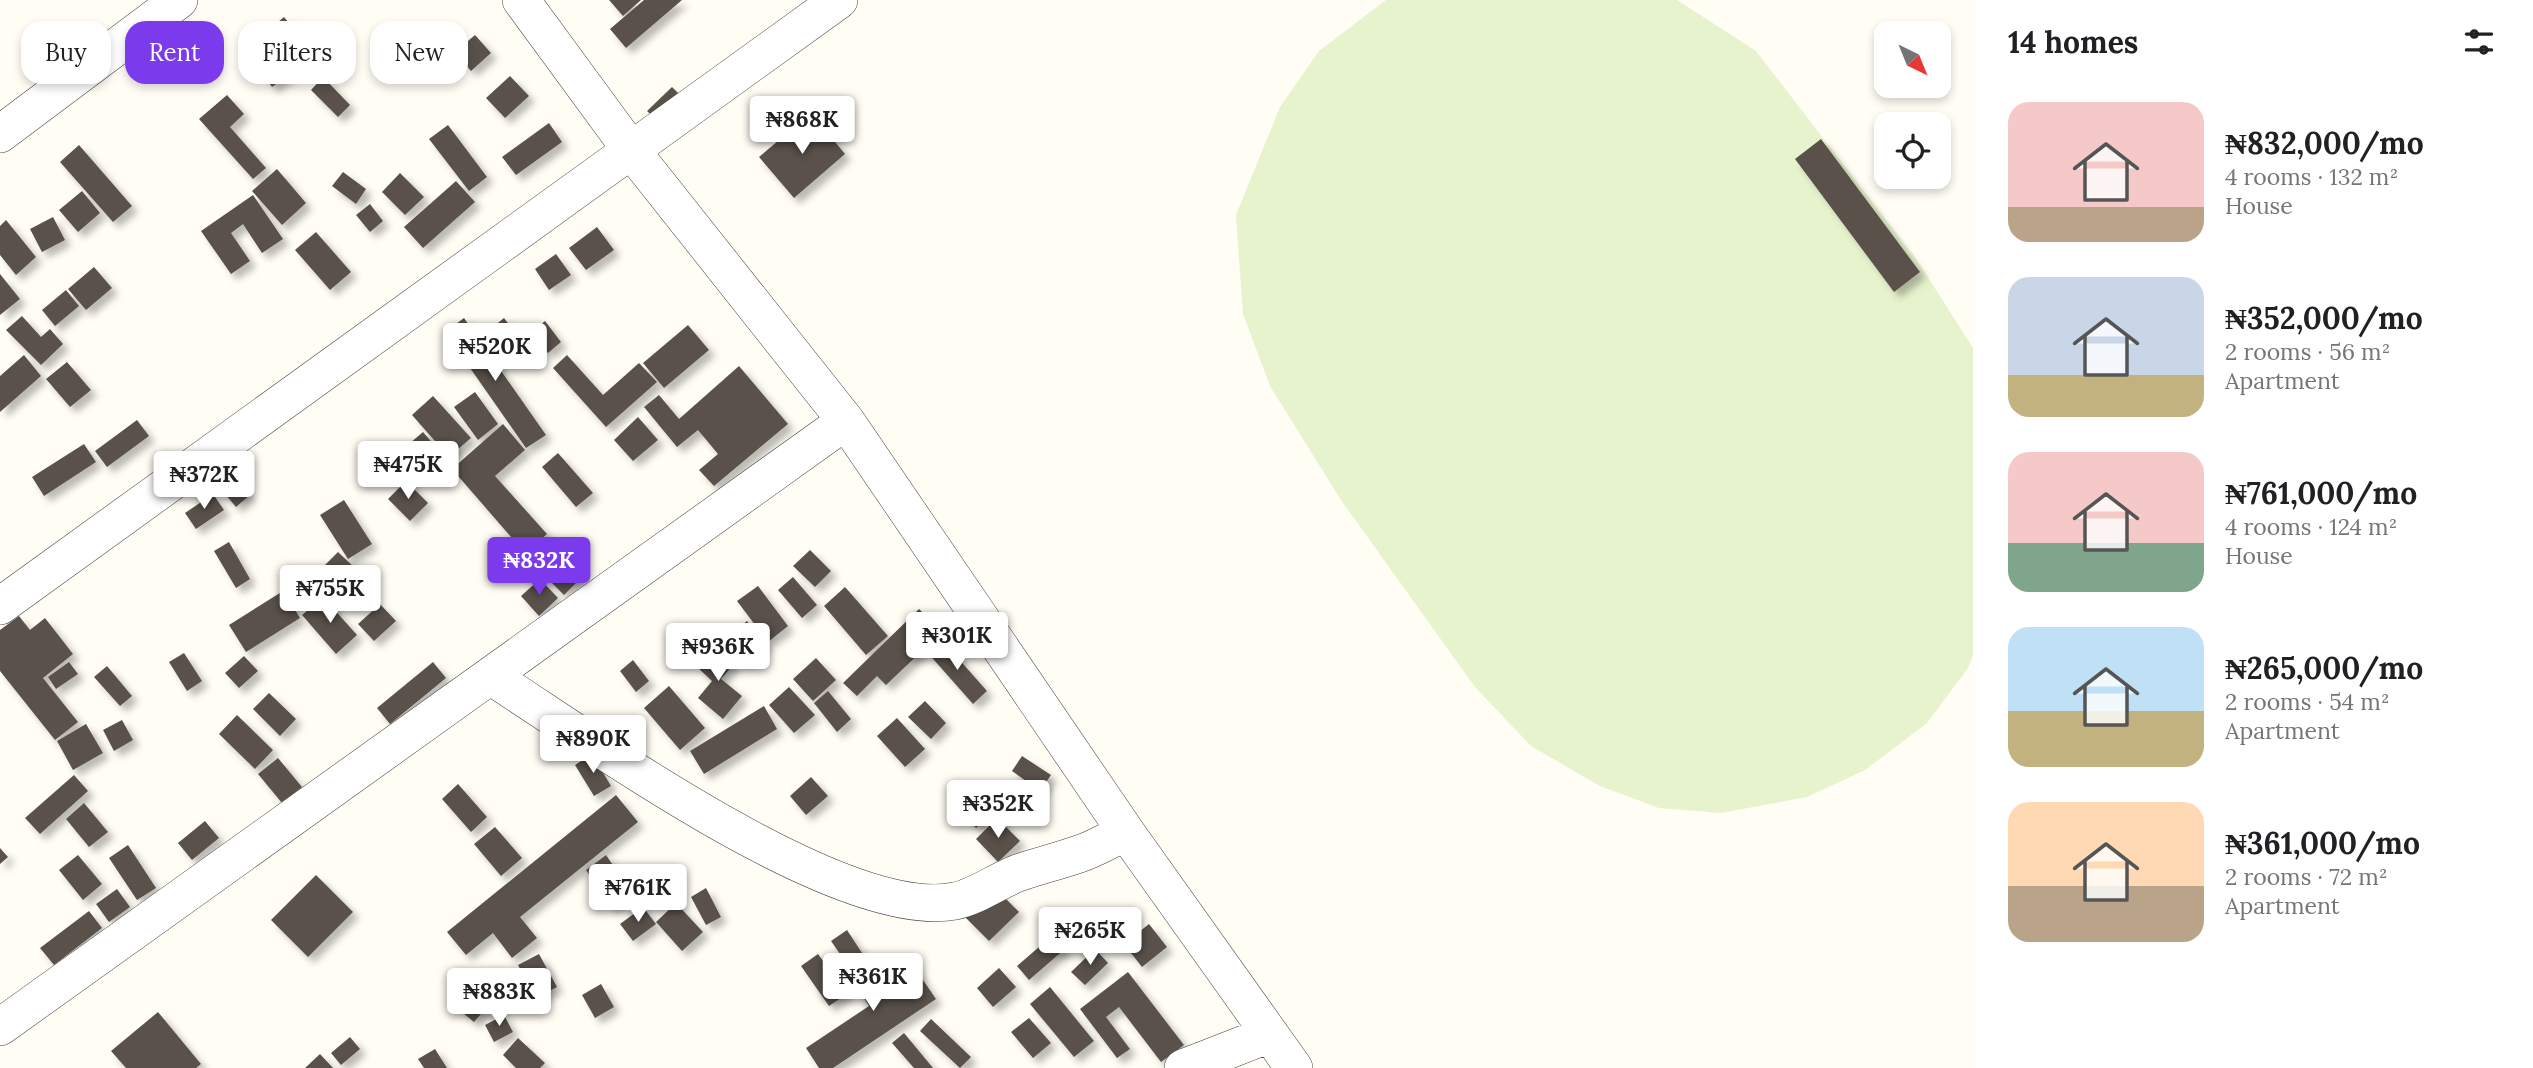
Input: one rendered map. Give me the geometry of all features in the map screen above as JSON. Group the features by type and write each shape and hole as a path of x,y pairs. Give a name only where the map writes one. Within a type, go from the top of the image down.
{"street":[{"path":"0,134 179,0"},
{"path":"521,0 631,150 846,421 1126,832 1294,1068"},
{"path":"0,606 839,0"},
{"path":"0,1027 846,421"},
{"path":"490,676 715,820 802,865 882,896 926,903 956,901 1018,873 1081,854 1126,832"},
{"path":"1183,1068 1270,1034"}],"green space":[{"path":"1386,0 1677,0 1756,51 1917,260 1973,348 1973,655 1968,668 1927,723 1865,770 1807,797 1721,813 1659,808 1600,786 1531,746 1475,687 1341,500 1270,386 1243,314 1236,215 1280,107 1319,51"}],"building":[{"path":"609,0 641,0 623,16"},
{"path":"644,0 682,0 626,48 610,29"},
{"path":"475,35 491,53 471,71 468,67 468,41"},
{"path":"510,76 529,96 505,118 486,98"},
{"path":"317,84 330,84 350,105 338,117 311,90"},
{"path":"672,87 690,105 666,129 647,111"},
{"path":"227,95 244,114 230,127 266,168 253,179 199,119"},
{"path":"811,113 845,154 794,198 759,157"},
{"path":"549,123 562,142 516,175 502,157"},
{"path":"448,125 487,177 469,191 429,139"},
{"path":"1821,139 1920,272 1894,292 1795,159"},
{"path":"79,145 132,206 113,222 60,162"},
{"path":"277,169 306,203 282,225 252,191"},
{"path":"343,172 366,189 356,204 332,186"},
{"path":"400,173 424,197 405,215 382,192"},
{"path":"456,181 475,202 423,248 404,227"},
{"path":"82,191 100,213 78,232 59,210"},
{"path":"253,195 283,239 262,253 243,224 231,233 250,261 231,274 201,231"},
{"path":"370,204 383,221 370,232 356,215"},
{"path":"53,217 65,240 42,252 30,229"},
{"path":"6,220 36,257 16,275 0,255 0,226"},
{"path":"597,227 614,250 586,270 569,248"},
{"path":"316,232 351,272 330,290 295,250"},
{"path":"556,254 571,275 549,290 535,269"},
{"path":"94,267 112,288 86,310 68,289"},
{"path":"0,274 20,299 0,315"},
{"path":"66,290 79,306 55,326 42,310"},
{"path":"22,316 41,337 50,329 63,344 41,365 6,330"},
{"path":"464,318 546,435 526,448 445,332"},
{"path":"504,318 524,344 509,355 489,330"},
{"path":"545,321 561,342 548,353 531,332"},
{"path":"688,325 709,350 664,388 643,363"},
{"path":"24,355 41,376 0,412 0,376"},
{"path":"567,355 603,395 639,363 657,382 606,427 553,368"},
{"path":"67,362 91,390 70,407 46,379"},
{"path":"739,366 788,424 714,486 699,470 718,454 698,430 677,447 644,407 659,395 679,419"},
{"path":"475,392 498,424 478,440 454,407"},
{"path":"433,396 471,438 449,457 412,415"},
{"path":"638,417 658,440 633,461 614,440"},
{"path":"137,420 149,436 107,467 95,451"},
{"path":"503,424 525,450 495,476 547,534 525,553 452,469"},
{"path":"423,432 447,460 427,476 403,449"},
{"path":"84,444 96,462 44,496 32,477"},
{"path":"558,453 593,493 576,507 542,467"},
{"path":"235,478 250,495 236,507 221,489"},
{"path":"406,481 428,503 410,521 388,499"},
{"path":"213,494 224,510 196,529 185,513"},
{"path":"344,500 372,544 348,559 320,515"},
{"path":"229,542 250,579 236,588 214,551"},
{"path":"553,547 582,577 564,595 534,565"},
{"path":"810,550 831,571 815,587 793,566"},
{"path":"338,552 357,570 330,597 311,579"},
{"path":"793,577 817,605 802,618 778,590"},
{"path":"540,579 558,598 539,616 521,596"},
{"path":"758,586 788,626 768,642 737,601"},
{"path":"845,587 888,636 866,655 824,606"},
{"path":"283,591 300,618 246,652 229,625"},
{"path":"323,597 357,635 336,654 302,615"},
{"path":"380,604 396,621 374,641 358,624"},
{"path":"919,609 942,632 886,685 877,676 857,696 843,683"},
{"path":"19,616 30,630 45,618 73,654 43,678 78,722 55,740 0,671 0,630"},
{"path":"747,621 765,645 742,663 724,639"},
{"path":"941,639 987,691 973,704 927,652"},
{"path":"713,646 734,664 721,679 742,696 723,719 698,698 712,681 696,666"},
{"path":"184,653 202,681 187,691 169,662"},
{"path":"244,656 258,671 239,688 225,673"},
{"path":"816,658 836,680 813,701 793,679"},
{"path":"633,660 649,681 636,692 620,671"},
{"path":"69,662 78,674 56,689 48,677"},
{"path":"433,662 446,678 390,724 377,708"},
{"path":"107,666 132,696 120,706 94,677"},
{"path":"669,686 705,728 680,750 644,708"},
{"path":"789,687 815,715 794,733 769,705"},
{"path":"828,691 851,719 837,732 814,703"},
{"path":"269,693 296,719 280,736 253,709"},
{"path":"925,701 946,723 931,739 908,717"},
{"path":"764,706 777,729 704,774 690,751"},
{"path":"237,715 273,750 255,769 219,734"},
{"path":"897,718 925,749 905,767 877,736"},
{"path":"122,720 133,740 114,751 103,730"},
{"path":"86,724 103,753 73,770 57,741"},
{"path":"592,754 611,786 594,796 575,765"},
{"path":"1022,756 1051,775 1040,791 1012,771"},
{"path":"278,758 302,787 282,803 258,774"},
{"path":"74,775 88,791 40,834 25,818"},
{"path":"811,777 828,796 806,815 790,796"},
{"path":"997,782 1010,797 976,828 963,813"},
{"path":"458,784 487,817 471,832 442,799"},
{"path":"616,795 638,822 520,917 537,938 512,958 493,933 466,955 447,932"},
{"path":"84,803 108,832 89,847 66,819"},
{"path":"997,818 1020,841 998,862 976,839"},
{"path":"205,821 219,838 192,860 178,843"},
{"path":"495,827 522,858 501,876 474,844"},
{"path":"128,845 156,888 137,900 109,858"},
{"path":"0,848 8,857 0,864"},
{"path":"78,855 102,884 83,900 59,870"},
{"path":"606,855 632,893 611,907 586,870"},
{"path":"316,875 353,912 308,957 271,920"},
{"path":"706,888 721,917 706,925 691,897"},
{"path":"995,888 1019,912 989,941 965,917"},
{"path":"117,889 130,907 109,922 96,904"},
{"path":"676,903 703,932 682,951 656,922"},
{"path":"643,907 656,924 633,941 620,924"},
{"path":"1086,910 1105,932 1084,951 1065,929"},
{"path":"89,911 102,928 54,965 40,948"},
{"path":"1149,924 1167,947 1142,967 1124,944"},
{"path":"847,930 864,956 849,967 831,941"},
{"path":"1054,934 1066,948 1029,980 1017,966"},
{"path":"1095,949 1108,963 1085,985 1071,972"},
{"path":"539,954 557,987 536,998 518,965"},
{"path":"818,954 847,994 829,1006 801,966"},
{"path":"907,957 936,999 833,1068 819,1068 806,1048 869,1006 851,978 873,963 892,992 903,985 891,967"},
{"path":"999,968 1016,987 993,1007 977,988"},
{"path":"1128,972 1184,1045 1161,1062 1119,1007 1106,1017 1130,1049 1117,1058 1080,1009"},
{"path":"601,984 614,1007 595,1018 582,995"},
{"path":"1050,987 1094,1041 1074,1057 1030,1004"},
{"path":"471,993 487,1007 474,1022 457,1008"},
{"path":"158,1012 201,1064 196,1068 126,1068 111,1051"},
{"path":"504,1015 513,1032 494,1042 485,1025"},
{"path":"1029,1018 1051,1043 1033,1058 1011,1032"},
{"path":"931,1019 971,1057 960,1068 920,1031"},
{"path":"904,1033 933,1068 914,1068 892,1043"},
{"path":"350,1037 360,1049 341,1065 331,1053"},
{"path":"518,1038 545,1063 540,1068 516,1068 503,1055"},
{"path":"435,1049 447,1068 424,1068 418,1059"},
{"path":"320,1054 333,1068 305,1068"}]}
